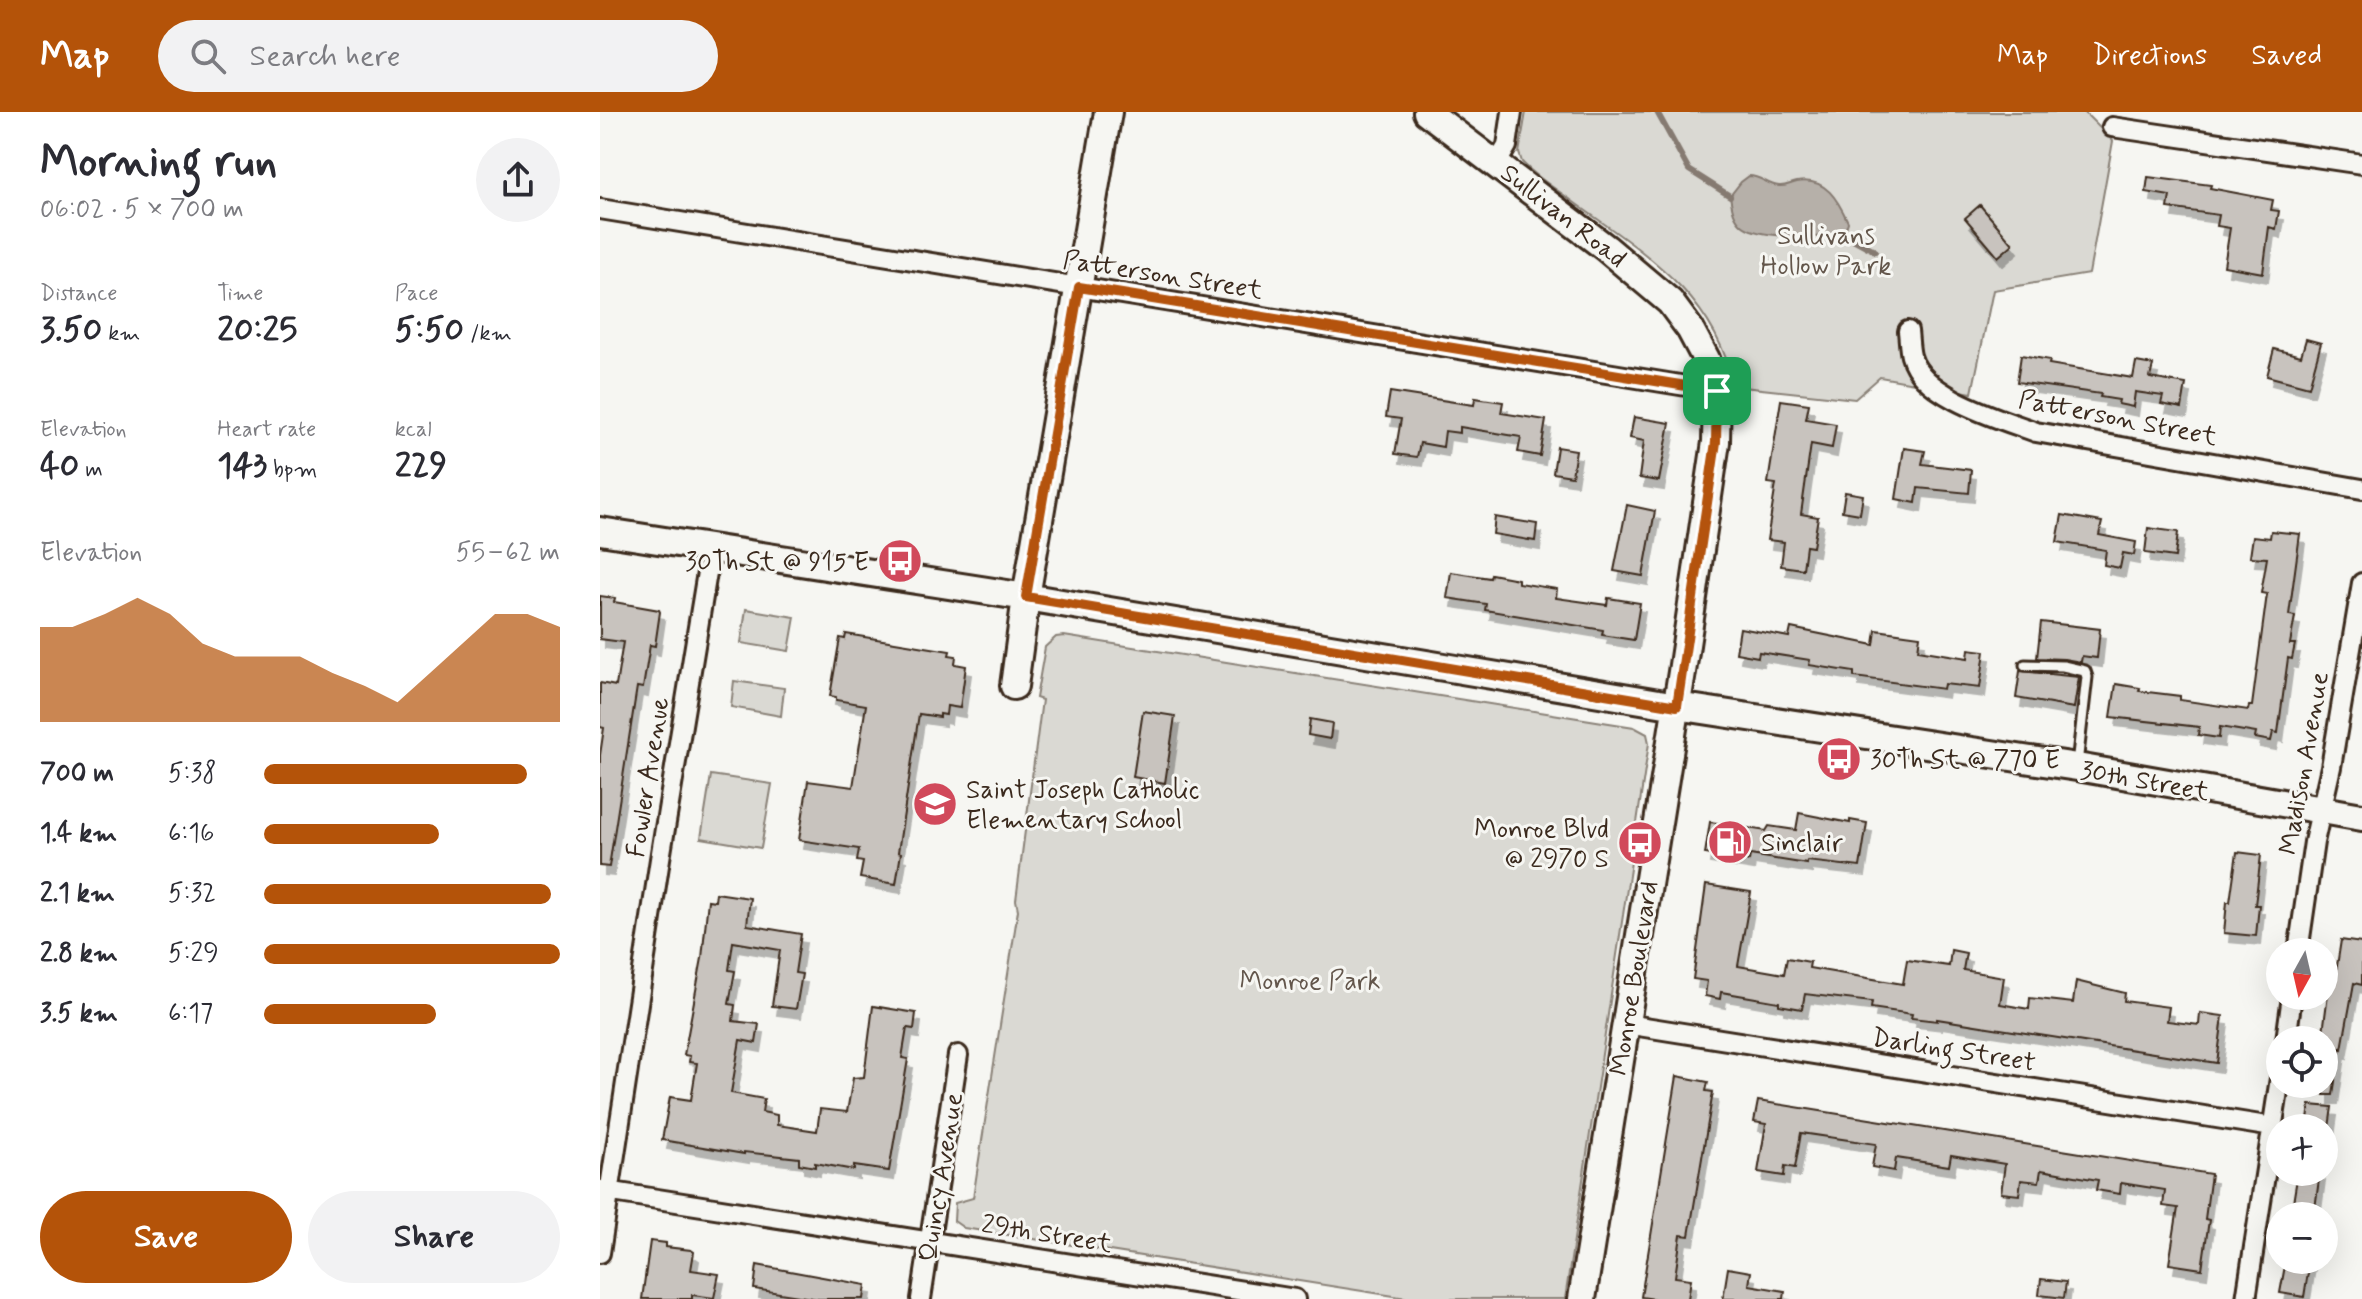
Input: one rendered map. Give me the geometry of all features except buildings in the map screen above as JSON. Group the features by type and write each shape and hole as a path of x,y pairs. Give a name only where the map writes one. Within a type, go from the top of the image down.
{"street":[{"path":"1014,686 1026,597 1108,112"},
{"name":"Sullivan Road","path":"1427,112 1641,276 1670,302 1690,329"},
{"path":"1497,163 1507,146 1512,112"},
{"path":"2112,127 2362,164"},
{"name":"Patterson Street","path":"600,209 1717,391"},
{"name":"Monroe Boulevard","path":"1582,1299 1716,442 1717,391 1706,359 1690,329"},
{"name":"Patterson Street","path":"1908,331 1911,358 1934,386 1954,399 2036,432 2362,489"},
{"name":"30th Street","path":"600,531 1026,597 1677,706 2077,767 2362,817"},
{"name":"Fowler Avenue","path":"600,1253 605,1191 711,548"},
{"name":"Madison Avenue","path":"2300,938 2321,811 2356,645 2362,583"},
{"name":"Darling Street","path":"1626,1024 2266,1126"},
{"name":"Quincy Avenue","path":"921,1299 958,1055"},
{"path":"2246,1299 2266,1172"},
{"name":"29th Street","path":"605,1191 1295,1299"}],"lane":[{"path":"2025,665 2085,671 2087,677 2077,767"}],"green space":[{"name":"Sullivans Hollow Park","path":"1526,112 2084,112 2113,141 2089,274 1993,290 1972,393 1880,377 1855,399 1734,386 1724,353 1710,325 1672,278 1649,257 1522,162 1519,153"},
{"path":"746,609 795,617 789,651 741,643"},
{"name":"Monroe Park","path":"1056,637 1634,727 1647,734 1649,743 1565,1299 1413,1299 964,1228 954,1221 955,1203 973,1198 1018,910 1016,900 1042,700 1036,698 1045,647"},
{"path":"734,681 784,688 781,716 731,707"},
{"path":"711,775 772,784 761,848 701,838"}],"shaded area":[{"path":"1749,176 1779,186 1807,181 1823,187 1835,198 1848,222 1844,234 1835,237 1773,235 1742,225 1732,208 1730,196"}],"waterway":[{"path":"1657,112 1689,170 1730,196"},
{"path":"1844,234 1875,251"}],"place":[{"name":"30Th St @ 915 E","path":"900,561"},
{"name":"30Th St @ 770 E","path":"1839,759"},
{"name":"Saint Joseph Catholic Elementary School","path":"935,804"},
{"name":"Sinclair","path":"1730,842"},
{"name":"Monroe Blvd @ 2970 S","path":"1640,843"}],"route":[{"path":"1079,287 1717,391 1716,442 1677,706 1026,597 1079,287"}]}
